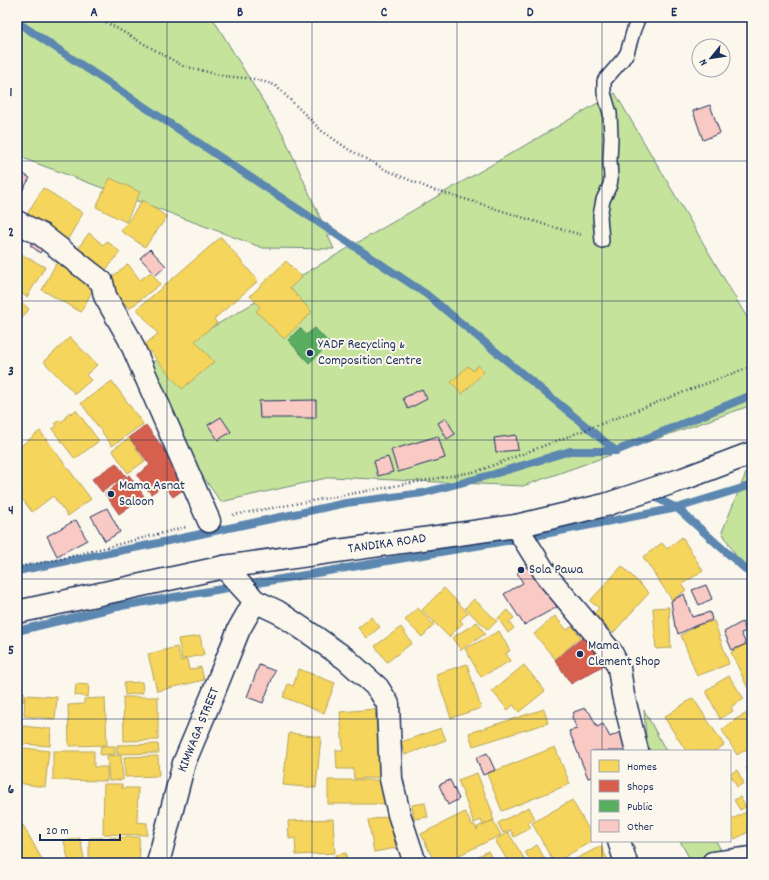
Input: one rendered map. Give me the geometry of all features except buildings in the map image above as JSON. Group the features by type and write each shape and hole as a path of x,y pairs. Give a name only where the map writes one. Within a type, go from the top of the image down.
{"street":[{"path":"17,222 42,235 102,282 105,296 129,338 208,521"},
{"name":"TANDIKA ROAD","path":"17,612 224,567 516,526 605,504 752,453"},
{"path":"516,526 547,576 611,652 620,668 623,695 637,750"},
{"path":"224,567 255,601 278,612 316,636 346,659 378,688 388,704 391,779 399,814 415,863"},
{"name":"KIMWAGA STREET","path":"158,863 184,763 239,629 255,601"},
{"path":"619,842 626,863"},
{"path":"713,863 752,858"}],"lane":[{"path":"602,241 600,216 602,200 610,186 611,179 610,113 604,93 604,81 627,53 639,17"}],"path":[{"path":"100,17 104,21 183,66 224,76 254,79 275,85 322,131 348,149 386,170 433,190 602,241"},
{"path":"17,567 60,559 208,521 250,512 478,471 752,366"}],"green space":[{"path":"17,17 212,17 283,134 334,249 263,248 17,156"},
{"path":"615,93 752,326 752,405 523,486 331,477 221,502 130,375"},
{"path":"752,471 752,584 722,532 746,473"},
{"path":"644,710 665,750 647,750"},
{"path":"681,842 717,842 728,863 692,863"}],"waterway":[{"path":"17,22 426,294 616,451"},
{"path":"17,571 149,545 346,503 423,493 494,474 570,451 616,451 752,395"},
{"path":"17,631 121,606 524,538 677,508 752,485"},
{"path":"652,496 677,508 752,575"}],"place":[{"name":"YADF Recycling & Composition Centre","path":"310,353"},
{"name":"Mama Asnat Saloon","path":"111,494"},
{"name":"Sola Pawa","path":"521,570"},
{"name":"Mama Clement Shop","path":"580,654"}]}
